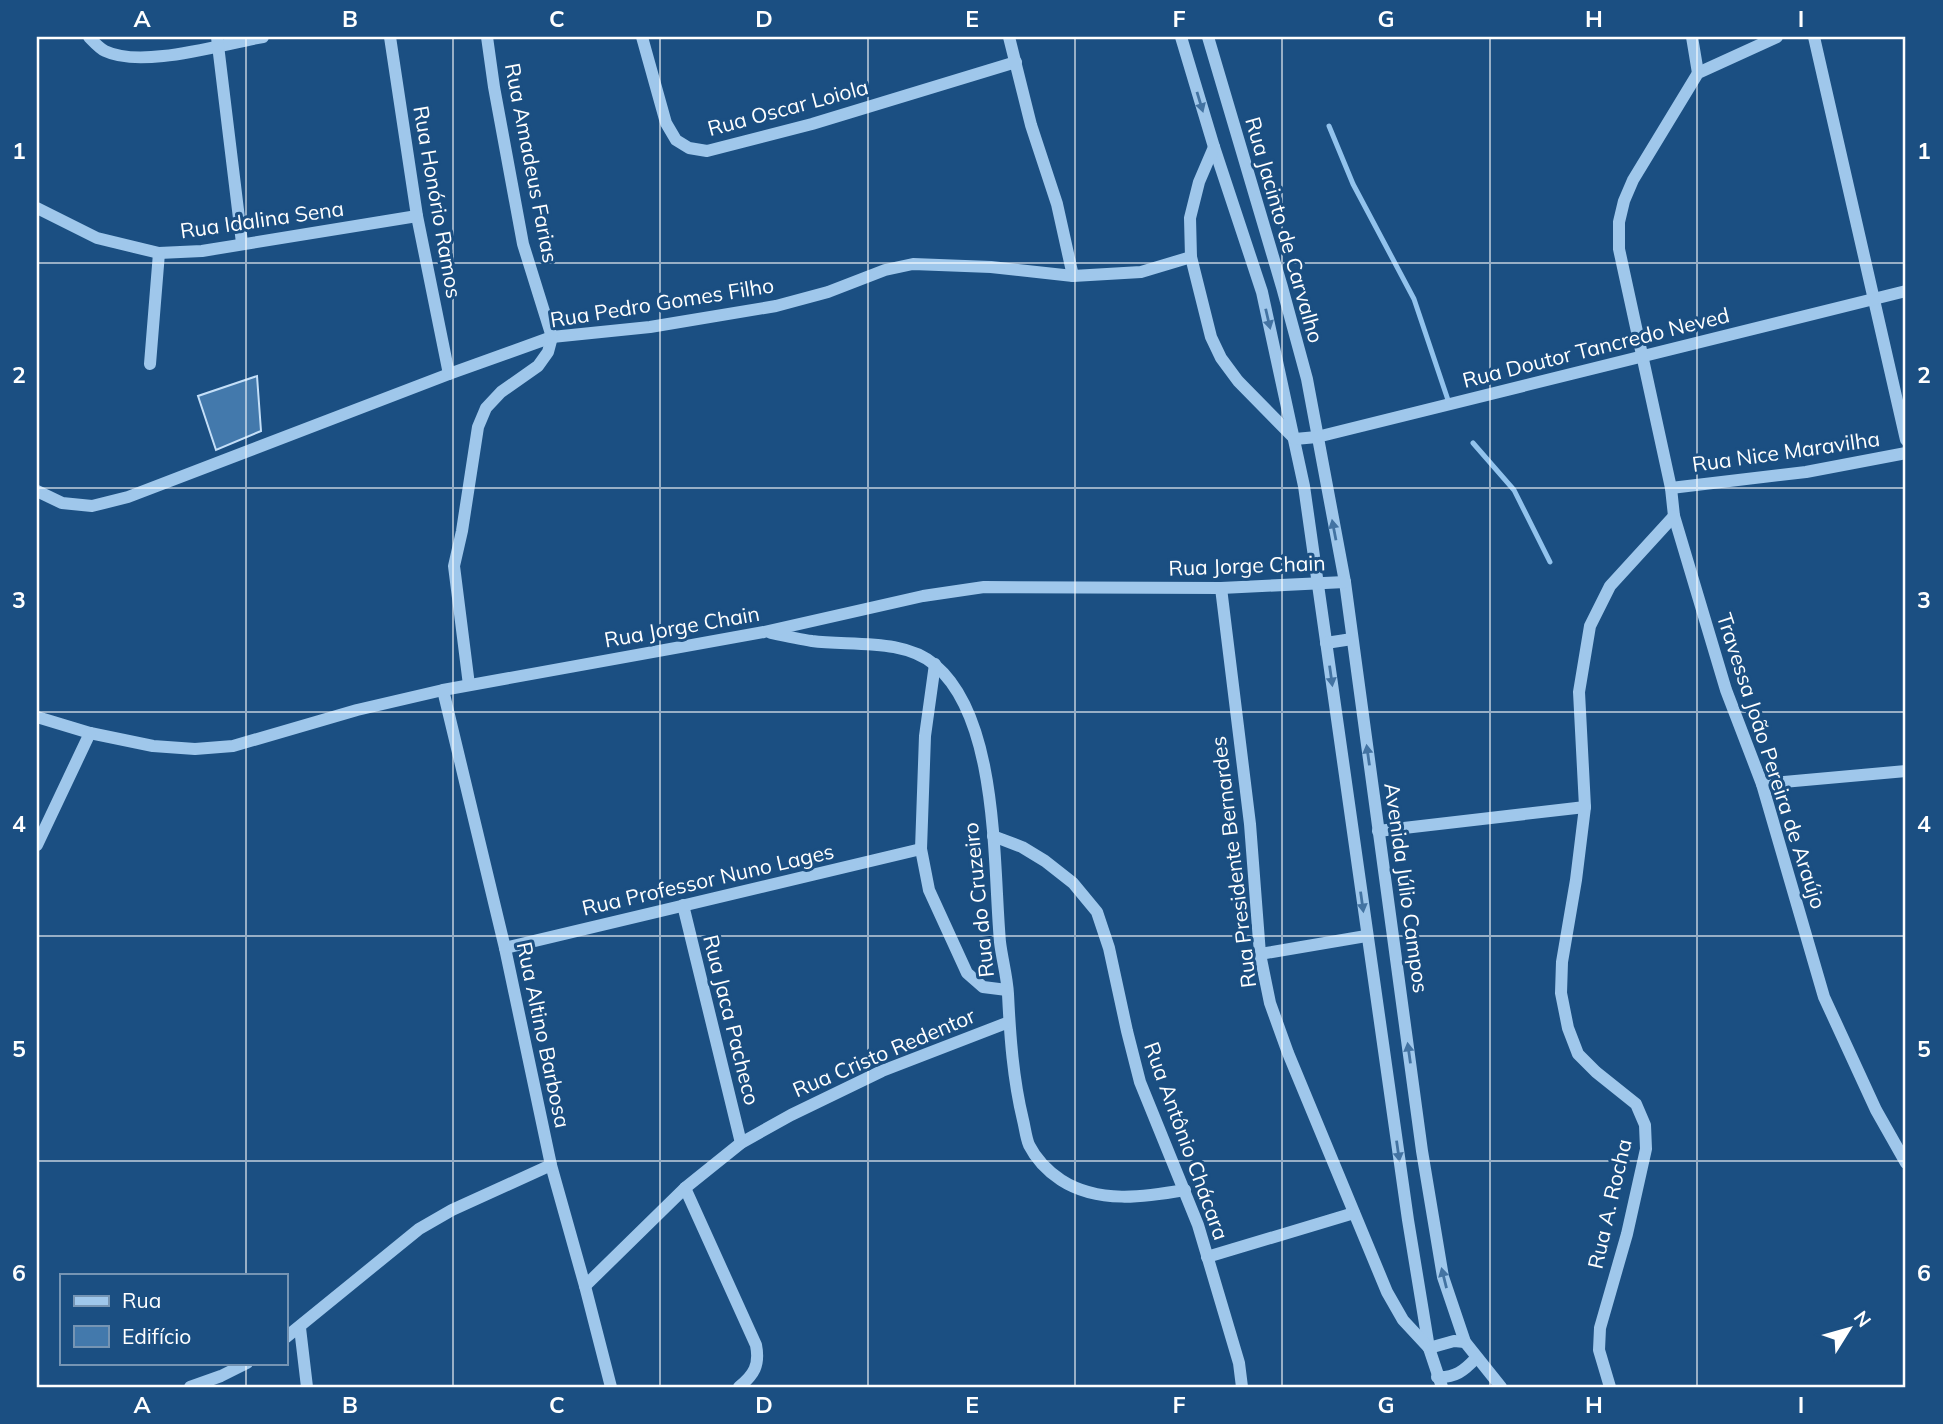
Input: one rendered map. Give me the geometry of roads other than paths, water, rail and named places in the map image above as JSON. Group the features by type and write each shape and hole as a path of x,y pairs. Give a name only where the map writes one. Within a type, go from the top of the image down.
{"street":[{"path":"89,37 103,50 124,57 162,56 218,41 262,37"},
{"name":"Rua Honório Ramos","path":"390,37 417,216 449,374"},
{"name":"Rua Amadeus Farias","path":"487,37 523,244 552,337"},
{"name":"Rua Oscar Loiola","path":"642,37 666,122 676,140 689,148 707,151 812,124 1016,62"},
{"path":"1009,37 1031,124 1057,204 1073,276"},
{"path":"1181,37 1262,292 1295,439 1304,486 1408,1220 1429,1348 1439,1382 1460,1373 1476,1358"},
{"name":"Rua Jacinto de Carvalho","path":"1208,37 1282,287 1307,379 1317,437"},
{"path":"1692,37 1698,73 1777,37"},
{"path":"1814,37 1906,440"},
{"path":"218,41 242,243"},
{"name":"Travessa João Pereira de Araújo","path":"1698,73 1633,180 1619,222 1619,249 1671,488 1674,516 1726,690 1762,784 1824,997 1876,1110 1906,1163"},
{"path":"1214,147 1199,183 1190,218 1191,257 1211,337 1221,358 1238,381 1295,439"},
{"name":"Rua Idalina Sena","path":"37,208 97,238 159,253 202,251 417,216"},
{"path":"150,364 159,253"},
{"name":"Rua Pedro Gomes Filho","path":"37,491 62,503 92,506 128,497 552,337 650,327 776,306 828,292 885,270 913,264 991,267 1073,276 1141,272 1191,257"},
{"path":"1262,292 1282,287"},
{"name":"Rua Doutor Tancredo Neved","path":"1295,439 1317,437 1906,291"},
{"path":"469,685 454,566 478,427 486,408 500,392 538,366 548,352 552,337"},
{"name":"Avenida Júlio Campos","path":"1317,437 1345,582 1422,1151 1443,1277 1465,1342 1501,1387"},
{"name":"Rua Nice Maravilha","path":"1671,488 1806,472 1906,453"},
{"name":"Rua A. Rocha","path":"1610,1387 1599,1350 1600,1328 1641,1173 1646,1149 1646,1125 1636,1104 1578,1054 1568,1028 1561,993 1562,962 1585,807 1579,692 1590,626 1610,586 1674,516"},
{"name":"Rua Jorge Chain","path":"37,717 90,733 152,746 195,749 233,746 357,710 443,690 764,632 923,596 985,587 1221,588 1345,582"},
{"name":"Rua Presidente Bernardes","path":"1221,588 1250,824 1260,954 1270,1003 1387,1292 1403,1320 1429,1348"},
{"name":"Rua do Cruzeiro","path":"764,632 812,641 889,647 915,652 935,664 957,690 969,709 984,769 993,836 1000,944 1017,1096 1028,1144 1041,1163 1062,1181 1093,1193 1135,1198 1185,1190"},
{"path":"1326,643 1352,639"},
{"path":"935,664 925,736 921,849 929,890 967,973 983,987 1007,990"},
{"name":"Rua Altino Barbosa","path":"443,690 505,948 551,1165 611,1387"},
{"path":"37,845 90,733"},
{"path":"1762,784 1906,771"},
{"path":"1378,831 1585,807"},
{"name":"Rua Antônio Chácara","path":"993,836 1022,847 1045,861 1073,883 1097,912 1109,948 1140,1082 1185,1190 1239,1363 1242,1387"},
{"name":"Rua Professor Nuno Lages","path":"505,948 921,849"},
{"name":"Rua Jaca Pacheco","path":"683,905 741,1143"},
{"path":"1260,954 1366,936"},
{"name":"Rua Cristo Redentor","path":"585,1286 685,1188 741,1143 790,1115 882,1070 1009,1021"},
{"path":"287,1337 419,1228 551,1165"},
{"path":"685,1188 756,1345 759,1359 755,1372 739,1387"},
{"path":"1207,1257 1354,1213"},
{"path":"300,1328 307,1387"},
{"path":"1429,1348 1454,1340 1465,1342"},
{"path":"190,1387 245,1364"}],"waterway":[{"path":"1329,126 1353,184 1414,299 1448,400"},
{"path":"1473,443 1514,490 1550,562"}]}
